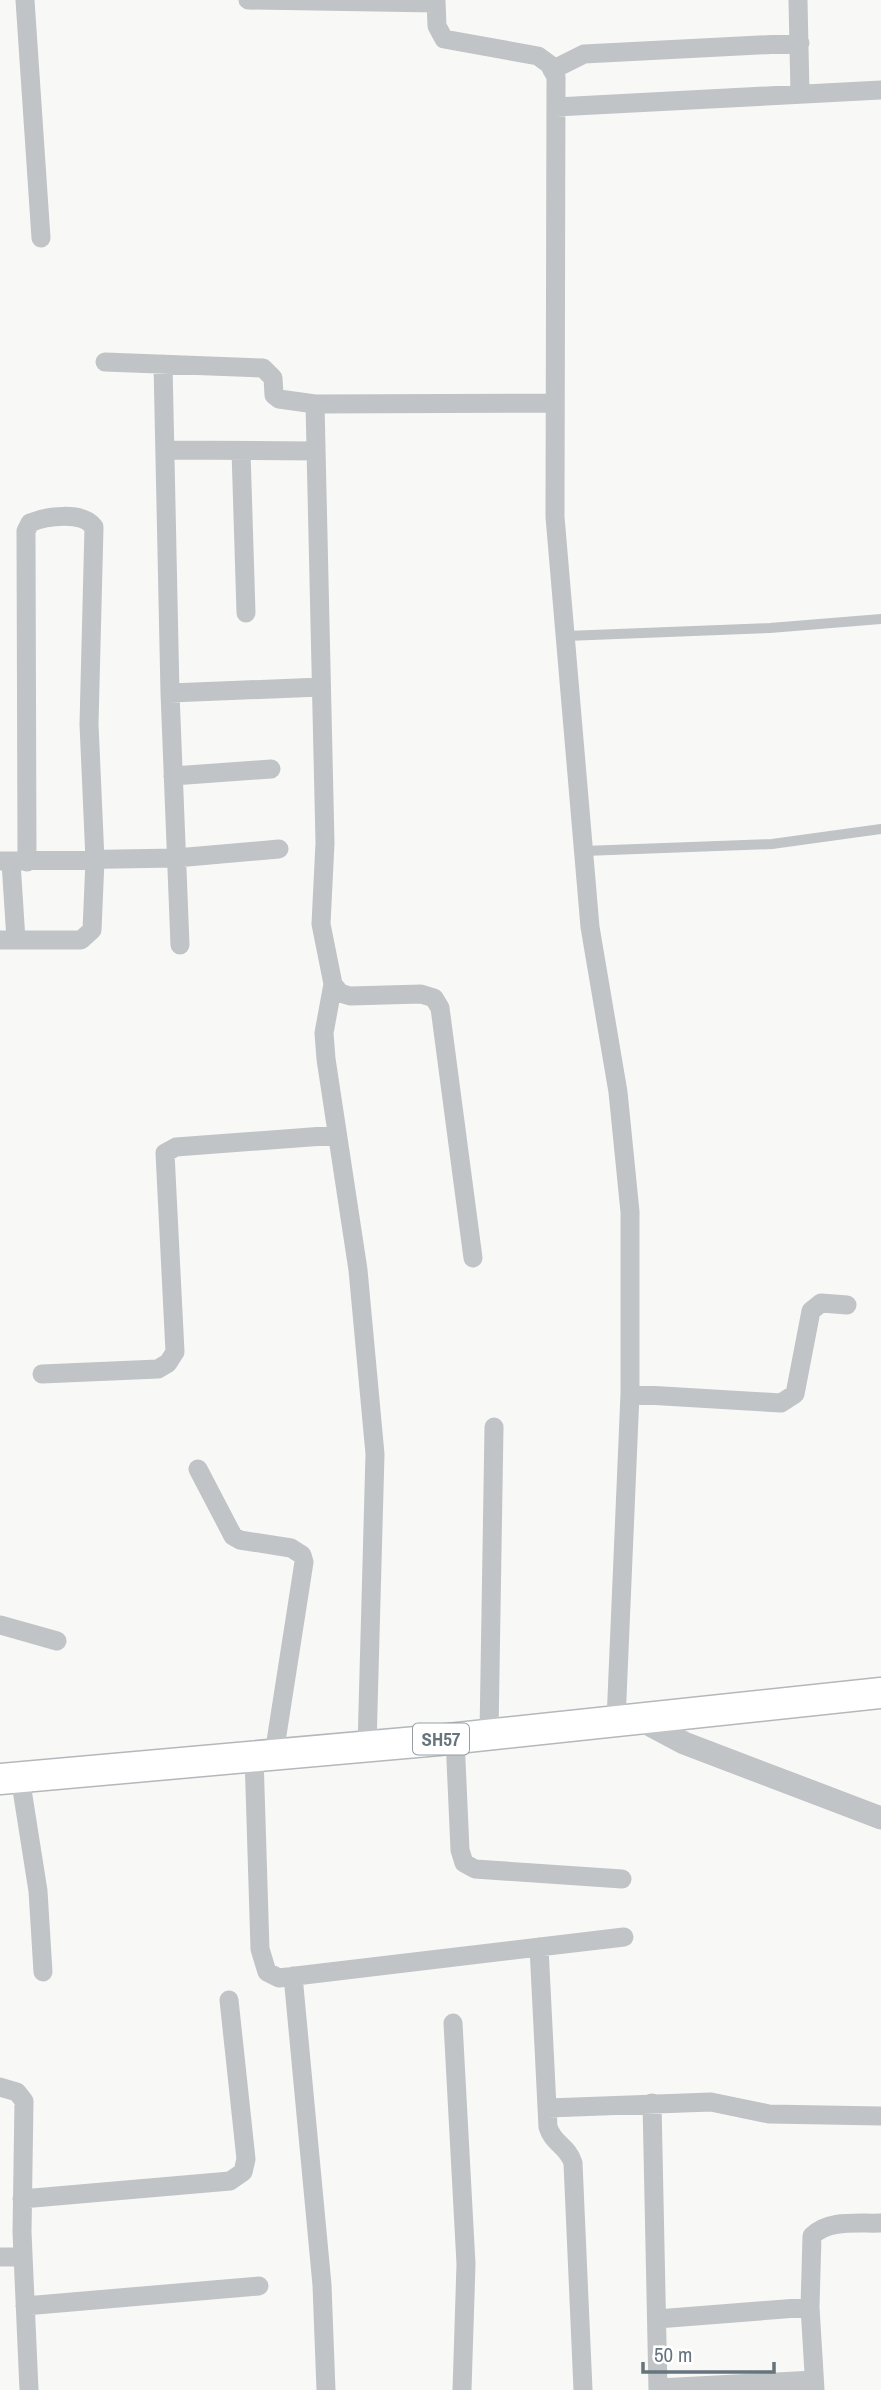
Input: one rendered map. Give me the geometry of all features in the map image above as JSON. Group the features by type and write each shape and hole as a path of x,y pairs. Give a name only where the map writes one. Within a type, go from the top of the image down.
{"main road":[{"name":"SH57","path":"10,1778 455,1738 881,1693"}],"street":[{"path":"25,0 41,238"},
{"path":"248,0 436,2 437,26 444,39 538,56 556,77 555,517 590,927 618,1092 630,1212 627,1720 881,1818"},
{"path":"799,0 800,94"},
{"path":"552,70 584,54 800,43"},
{"path":"556,107 881,90"},
{"path":"105,362 263,368 273,378 272,388 279,399 315,404 554,403"},
{"path":"163,364 170,694 180,945"},
{"path":"315,404 325,843 321,924 333,984 324,1033 358,1270 375,1454 367,1746"},
{"path":"165,450 316,451"},
{"path":"241,451 246,613"},
{"path":"80,517 94,527 89,724 95,860 92,930 88,936 81,940 8,940 12,862 26,531 30,523 37,520 80,517"},
{"path":"170,694 321,687"},
{"path":"173,776 271,769"},
{"path":"12,862 176,858 279,849"},
{"path":"333,984 340,993 351,996 421,994 434,998 440,1009 473,1258"},
{"path":"42,1374 158,1369 168,1363 175,1352 165,1153 176,1147 337,1135"},
{"path":"629,1394 780,1403 789,1400 795,1394 811,1311 821,1303 847,1305"},
{"path":"489,1734 494,1427"},
{"path":"198,1469 233,1536 240,1540 291,1548 299,1551 304,1562 264,1755 262,1964 267,1972 279,1978 624,1937"},
{"path":"0,1625 57,1641"},
{"path":"455,1738 460,1850 464,1863 475,1870 622,1879"},
{"path":"10,1778 38,1891 43,1972"},
{"path":"539,1947 550,2136 566,2149 573,2163 583,2390"},
{"path":"293,1976 322,2286 326,2390"},
{"path":"22,2199 230,2181 243,2172 246,2159 229,2000"},
{"path":"453,2023 466,2264 462,2390"},
{"path":"0,2087 18,2092 24,2101 23,2257 29,2390"},
{"path":"548,2108 710,2102 769,2114 881,2116"},
{"path":"652,2104 658,2389 814,2385 810,2307 812,2236 820,2228 831,2224 881,2223"},
{"path":"0,2257 23,2257"},
{"path":"25,2306 259,2286"},
{"path":"657,2319 810,2307"}],"lane":[{"path":"566,636 770,628 881,619"},
{"path":"584,851 772,844 881,829"}]}
